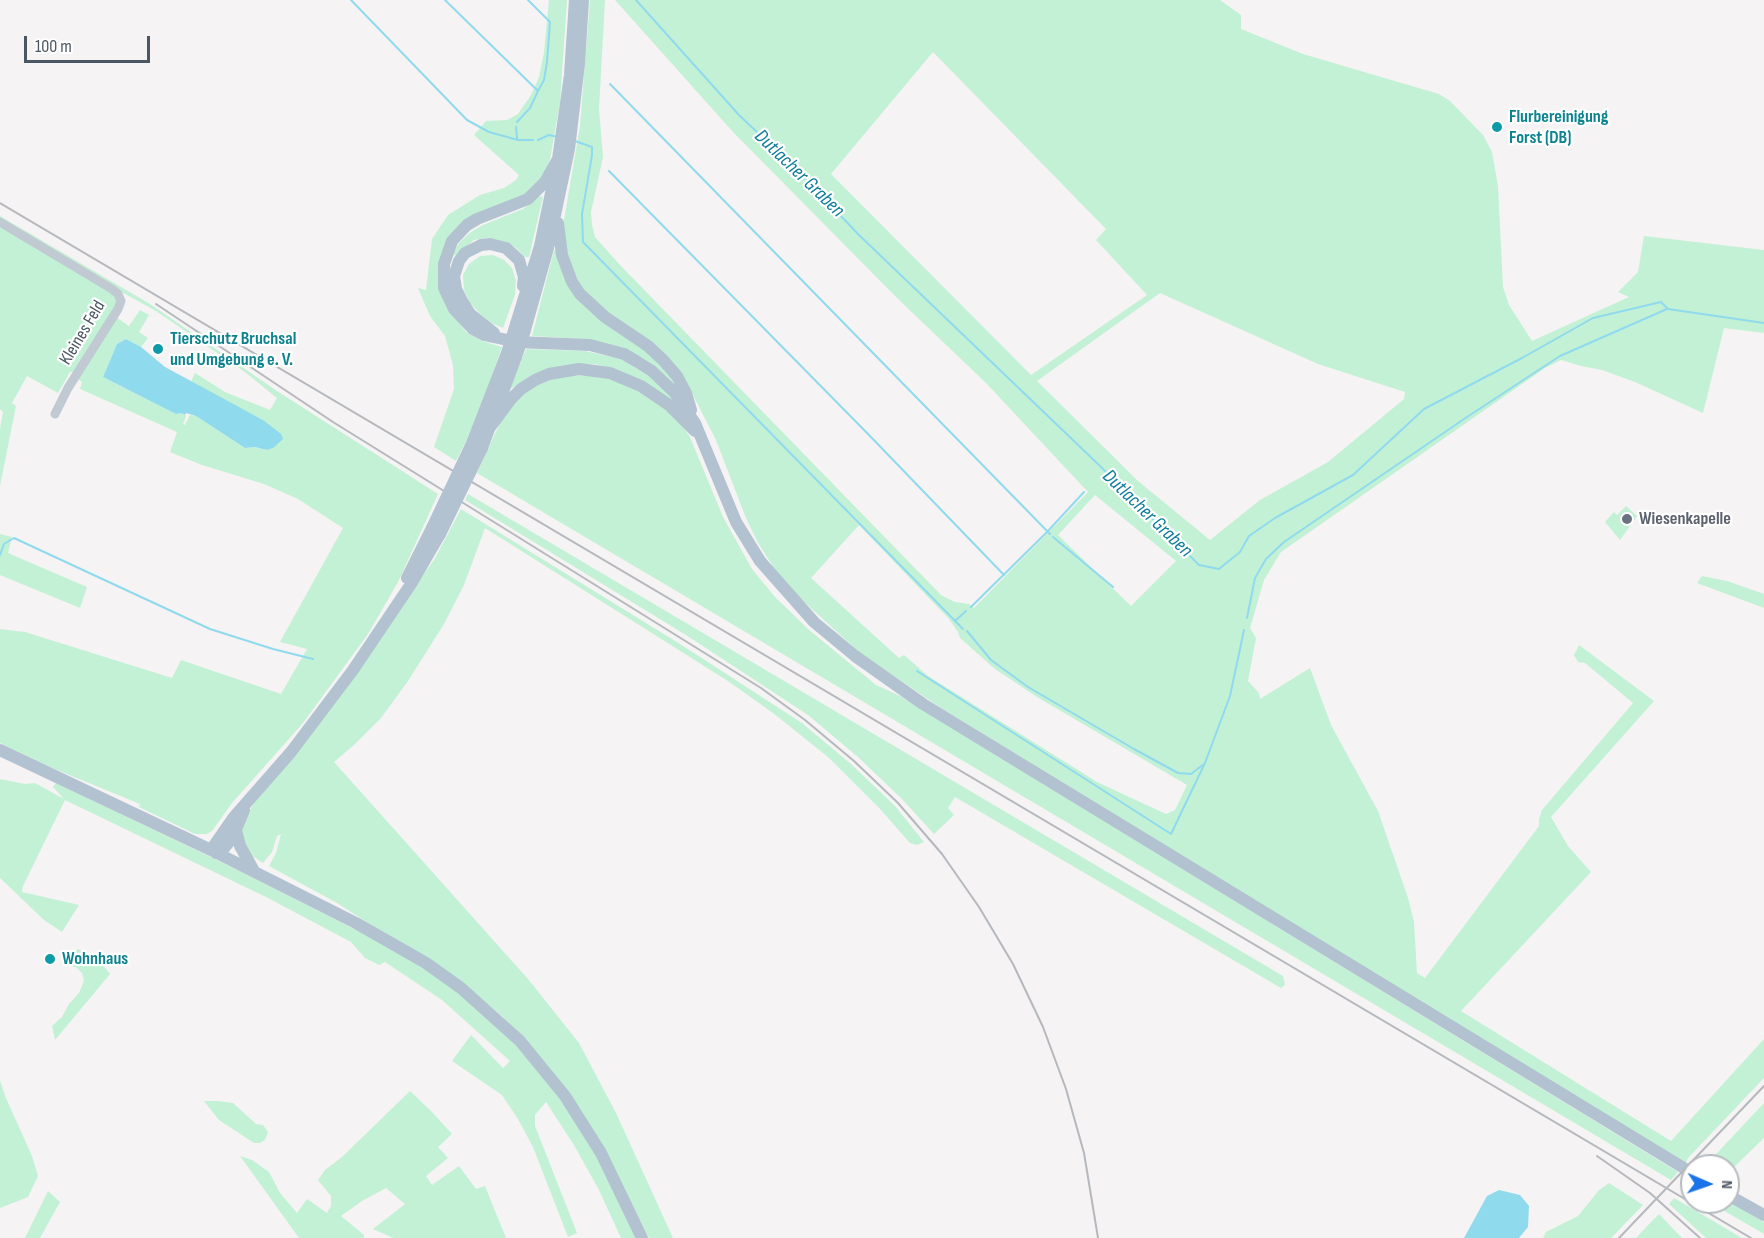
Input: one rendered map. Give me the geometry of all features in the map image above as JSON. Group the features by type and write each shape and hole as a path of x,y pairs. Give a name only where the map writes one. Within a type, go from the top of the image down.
{"main road":[{"path":"570,109 575,0"},
{"path":"521,311 540,246 562,151 570,109 584,0"},
{"path":"562,151 557,210 562,255 572,282 590,304 648,346 677,376 686,393 695,423"},
{"path":"562,151 545,182 528,199 467,225 452,241 446,252 443,276 448,298 454,309 473,329 484,335 518,342 590,345 624,354 644,366 664,382 695,423 736,522 760,561 814,622 881,676 1680,1166"},
{"path":"488,430 557,210"},
{"path":"502,339 470,314 456,289 455,269 465,253 481,245 490,244 506,248 519,260 524,277 521,327"},
{"path":"213,852 234,817 320,715 411,584 477,444 512,355"},
{"path":"477,444 511,399 534,380 560,371 594,370 610,372 641,386 669,405 702,438"},
{"path":"0,750 254,871 356,923 426,963 461,988 499,1021 539,1062 578,1114 606,1162 642,1238"},
{"path":"213,852 228,844 237,830 247,804"},
{"path":"237,830 240,846 254,871"},
{"path":"1740,1202 1764,1215"}],"street":[{"name":"Kleines Feld","path":"0,222 112,289 121,301 68,388 55,414"}],"green space":[{"path":"549,0 567,0 560,102 550,160 541,180 529,193 455,230 443,249 440,280 452,314 466,332 482,341 502,347 477,419 456,461 434,447 454,389 453,365 445,336 430,316 418,288 426,290 432,239 448,215 480,195 504,188 516,180 519,175 474,135 486,121 507,120 518,114 531,95 539,77 544,52"},
{"path":"590,0 605,0 599,109 603,157 591,212 595,237 941,595 955,602 969,604 974,608 1088,492 986,383 898,299 733,132 615,0 1220,0 1241,15 1241,29 1303,54 1439,94 1450,101 1483,135 1492,152 1498,186 1503,287 1509,305 1532,341 1629,297 1618,292 1638,272 1644,236 1764,250 1764,333 1724,328 1703,413 1635,382 1602,370 1561,360 1545,368 1281,552 1264,580 1250,628 1256,638 1248,681 1259,693 1260,699 1310,668 1331,725 1378,811 1414,922 1417,973 1425,978 1539,826 1542,810 1633,703 1585,663 1578,662 1574,655 1579,645 1654,701 1551,817 1568,846 1591,872 1461,1011 1671,1141 1764,1039 1764,1078 1692,1154 1680,1154 1680,1162 938,706 859,652 801,599 778,574 758,543 716,440 692,393 582,289 568,260 563,233 580,126","holes":["933,52 1106,229 1096,240 1147,295 1031,375 831,174","1160,293 1318,364 1405,392 1404,399 1328,462 1260,500 1210,540 1138,481 1037,381","1095,495 1176,561 1131,606 1058,535","859,525 949,619 960,638 995,669 1037,697 1187,785 1175,810 1166,814 1097,782 928,676 904,655 899,658 811,578"]},
{"path":"540,196 543,197 529,257 525,257 506,242 486,238 474,240 455,256 453,252 471,232 523,209"},
{"path":"0,216 150,304 277,391 438,494 398,582 368,634 303,723 232,803 212,831 207,834 195,834 139,807 140,804 50,767 0,743 0,629 25,632 172,678 181,660 281,694 307,649 280,642 343,528 298,499 264,484 202,465 170,452 177,432 80,389 82,382 78,379 116,317 129,326 140,310 149,315 139,332 148,338 141,347 126,339 117,344 103,377 176,414 185,415 183,424 185,425 190,415 196,416 245,448 255,447 267,450 273,448 263,420 191,382 195,373 225,392 270,410 277,398 245,372 156,311 116,289 118,301 76,372 70,372 58,393 27,376 12,403 16,406 0,486 0,429 3,412 0,409"},
{"path":"554,250 556,250 565,277 660,363 681,391 656,367 625,349 586,339 532,336"},
{"path":"493,255 504,260 512,268 516,281 515,295 503,328 491,323 481,315 470,303 464,290 463,275 469,264 480,256"},
{"path":"526,349 585,351 621,359 649,376 670,395 679,407 643,381 612,368 594,364 548,369 532,375 509,390"},
{"path":"562,375 609,376 654,398 681,424 690,437 723,517 752,569 775,597 808,629 876,685 900,696 1678,1172 1671,1180 477,473 504,414 524,391"},
{"path":"468,494 1283,976 1285,985 1281,988 955,797 948,808 954,815 934,834 902,799 858,757 808,715 686,635 465,500"},
{"path":"1626,506 1637,516 1620,540 1605,522 1614,512 1617,515"},
{"path":"461,509 680,644 802,723 851,764 895,806 924,842 917,845 910,843 828,757 773,713 728,681 485,528 464,585 444,624 408,681 381,718 334,762 528,979 579,1043 616,1113 673,1238 649,1238 604,1150 569,1093 542,1059 503,1017 464,984 337,903 269,866 276,853 281,834 277,836 272,852 263,863 245,849 241,831 244,820 253,805 434,560"},
{"path":"0,534 12,537 8,553 87,587 80,608 0,575"},
{"path":"1702,576 1727,581 1764,594 1764,608 1697,583"},
{"path":"0,779 25,784 35,783 64,799 53,787 56,783 244,873 382,943 441,977 526,1053 561,1095 593,1149 636,1238 621,1238 599,1190 574,1145 546,1102 535,1115 535,1126 577,1233 568,1237 533,1147 518,1119 502,1095 452,1061 471,1035 503,1068 510,1061 442,1000 385,962 379,965 365,958 351,942 268,898 65,800 22,892 79,905 62,932 44,920 0,878"},
{"path":"78,949 102,964 110,974 55,1040 52,1026 62,1017 69,1004 79,993 84,981 82,973 77,968 65,963 68,956"},
{"path":"0,1080 38,1176 28,1197 0,1208"},
{"path":"410,1091 452,1134 438,1147 448,1158 426,1176 432,1185 459,1166 476,1189 485,1186 506,1238 393,1238 373,1229 405,1204 386,1188 341,1216 364,1235 364,1238 299,1238 240,1156 252,1160 269,1172 280,1193 297,1213 307,1199 327,1213 331,1206 331,1196 318,1180 325,1170 342,1157"},
{"path":"204,1101 233,1103 256,1124 263,1125 268,1132 265,1140 254,1143 219,1120"},
{"path":"1764,1103 1764,1138 1740,1161 1740,1154 1716,1154"},
{"path":"1609,1183 1643,1205 1611,1238 1543,1238 1546,1232 1578,1216 1599,1190"},
{"path":"48,1191 60,1202 40,1238 25,1238"},
{"path":"1674,1198 1680,1202 1680,1214 1701,1214 1742,1238 1706,1238 1669,1204"},
{"path":"1740,1208 1764,1222 1764,1234 1730,1214 1740,1214"},
{"path":"1659,1214 1682,1238 1636,1238 1652,1221"}],"water":[{"path":"126,339 141,347 165,367 263,420 281,434 283,439 267,450 255,447 245,448 196,416 186,413 185,415 176,414 103,377 117,344"},
{"path":"1499,1190 1520,1195 1529,1206 1528,1227 1519,1238 1464,1238 1487,1196"}],"waterway":[{"path":"351,0 467,120 489,132 518,140 533,140"},
{"path":"445,0 538,91"},
{"path":"517,122 530,108 544,80 547,62 550,22 528,0"},
{"name":"Dutlacher Graben","path":"636,0 739,115 801,174 859,235 1099,465 1199,565 1219,569 1240,552 1249,536 1275,518 1353,475 1424,409 1593,318 1661,302 1668,309 1764,323"},
{"path":"610,84 1050,534"},
{"path":"516,127 517,139"},
{"path":"538,140 549,135 558,137"},
{"path":"575,141 592,147 582,214 583,242 963,629"},
{"path":"609,171 1004,575"},
{"path":"1247,618 1255,578 1266,559 1284,542 1560,356 1667,309"},
{"path":"971,607 1084,492"},
{"path":"1053,537 1113,587"},
{"path":"0,555 4,544 14,538 210,629 313,659"},
{"path":"955,621 966,611"},
{"path":"917,671 1171,834 1205,763 1230,696 1244,630"},
{"path":"967,631 991,660 1028,687 1134,749 1178,773 1191,774 1204,764"}],"railway":[{"path":"0,203 1751,1238"},
{"path":"156,304 333,422 761,688 805,720 854,761 898,803 942,854 979,907 1013,964 1043,1027 1066,1089 1084,1153 1098,1238"},
{"path":"1619,1238 1764,1086"},
{"path":"1597,1156 1650,1193 1700,1238"}],"place":[{"name":"Flurbereinigung Forst (DB)","path":"1497,127"},
{"name":"Tierschutz Bruchsal und Umgebung e. V.","path":"158,349"},
{"name":"Wiesenkapelle","path":"1627,519"},
{"name":"Wohnhaus","path":"50,959"}]}
